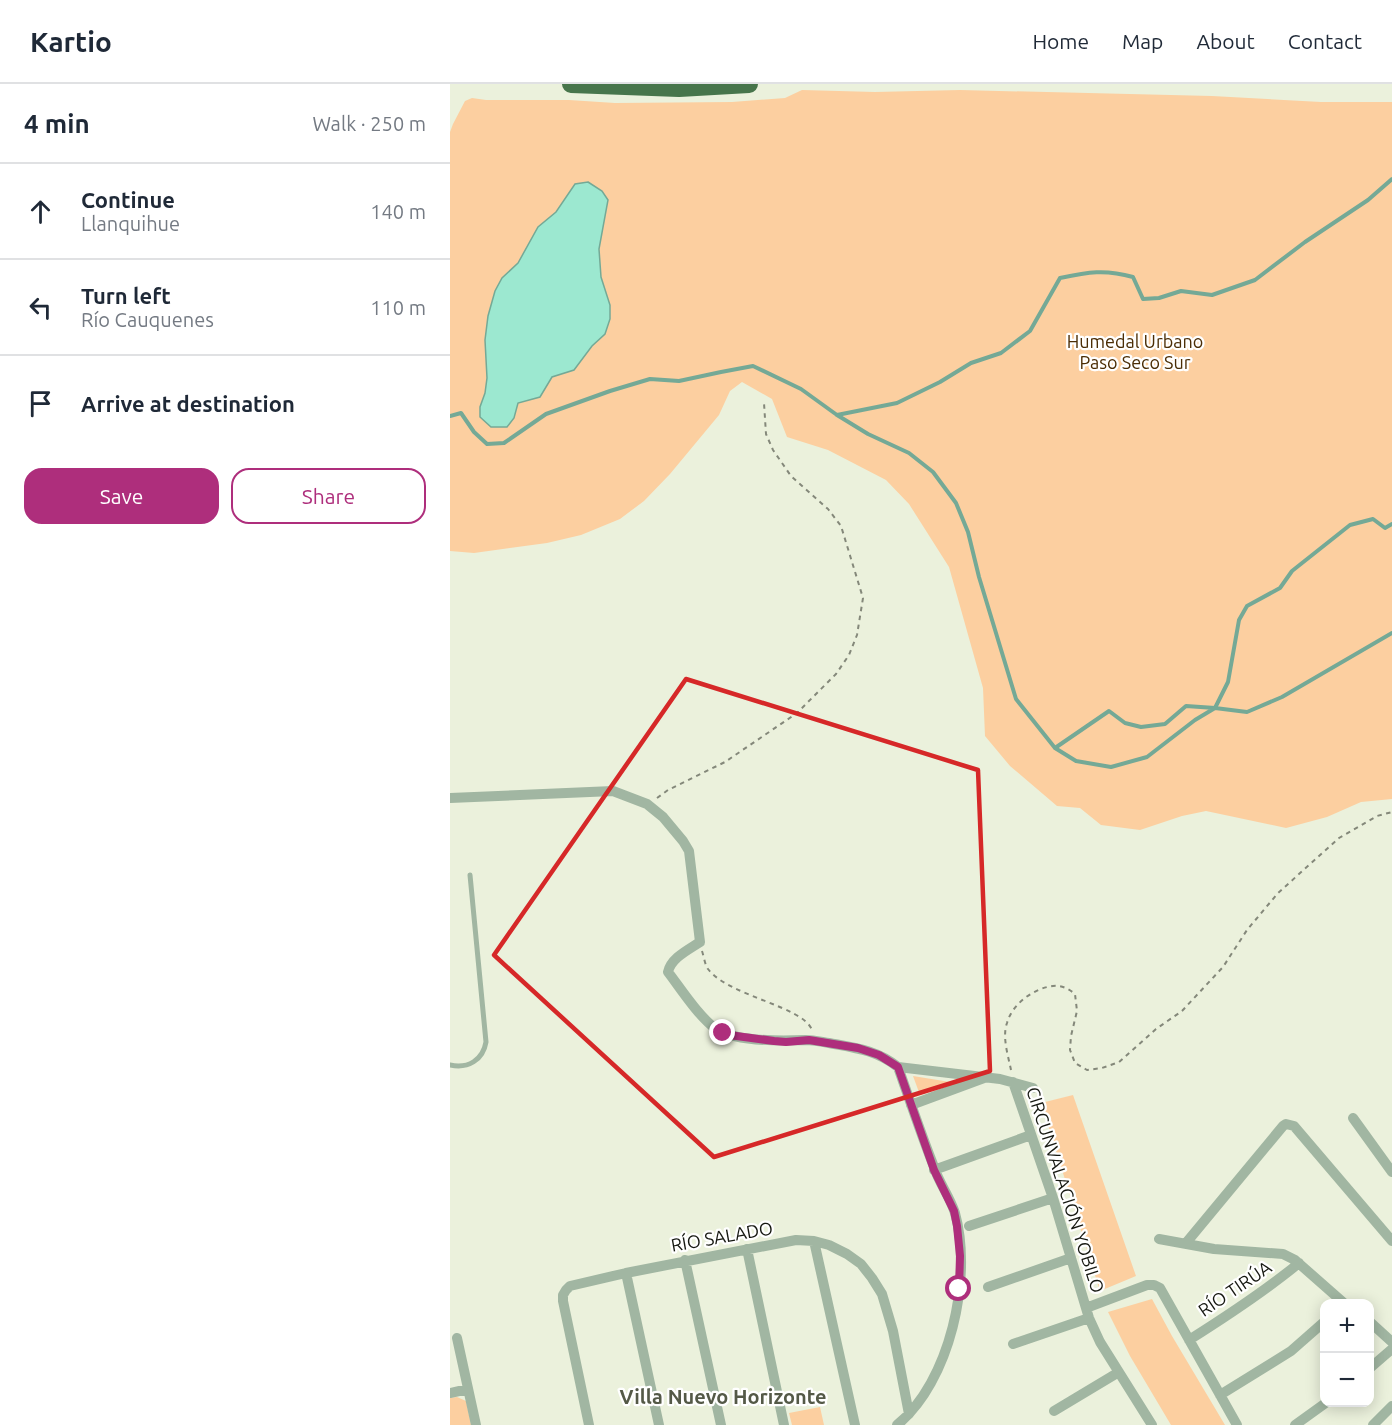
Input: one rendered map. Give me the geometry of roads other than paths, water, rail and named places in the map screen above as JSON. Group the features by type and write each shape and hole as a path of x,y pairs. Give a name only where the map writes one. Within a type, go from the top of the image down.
{"highway":[{"path":"571,84 668,88 749,84"}],"street":[{"path":"450,798 613,791 647,804 663,817 684,841 689,851 700,942 674,960 669,965 668,972 710,1025 723,1033 786,1042 809,1040 869,1051 898,1067 987,1077 1034,1088"},
{"path":"897,1425 916,1406 941,1362 954,1322 959,1289 960,1256 954,1211 934,1170 898,1067"},
{"path":"911,1105 987,1077"},
{"name":"CIRCUNVALACIÓN YOBILO","path":"1013,1082 1053,1198 1088,1313 1100,1342 1152,1425"},
{"path":"1353,1118 1392,1172"},
{"path":"1186,1243 1286,1124 1294,1126 1392,1241"},
{"path":"934,1170 1031,1135"},
{"path":"969,1226 1053,1198"},
{"path":"1159,1239 1214,1249 1275,1253 1291,1257 1340,1299"},
{"name":"RÍO SALADO","path":"589,1425 563,1301 566,1290 576,1283 626,1272 796,1240 830,1245 847,1254 867,1271 877,1286 889,1316 909,1414"},
{"path":"814,1241 855,1425"},
{"path":"747,1249 784,1425"},
{"path":"988,1287 1071,1258"},
{"path":"685,1260 721,1425"},
{"name":"RÍO TIRÚA","path":"1189,1340 1272,1285 1299,1263"},
{"path":"626,1272 659,1425"},
{"name":"CIRCUNVALACIÓN YOBILO","path":"1088,1313 1147,1285 1154,1285 1162,1290 1237,1425"},
{"path":"1013,1344 1088,1313"},
{"path":"1220,1395 1291,1351 1320,1326"},
{"path":"1374,1326 1392,1342"},
{"path":"457,1338 476,1425"},
{"path":"1374,1365 1392,1349"},
{"path":"1054,1411 1119,1372"},
{"path":"450,1393 468,1389"},
{"path":"1372,1425 1392,1406"},
{"path":"1295,1425 1320,1407"}],"lane":[{"path":"450,1065 463,1067 473,1063 482,1054 486,1042 470,875"}],"water":[{"path":"588,182 602,191 608,200 599,249 601,277 610,305 610,319 605,334 592,346 574,370 552,377 540,397 518,403 514,418 507,427 491,427 480,417 480,407 487,378 485,340 488,316 495,291 502,278 518,263 538,227 556,212 575,184"}],"waterway":[{"path":"837,415 897,403 940,382 971,363 1001,353 1030,331 1060,278 1097,272 1133,277 1143,299 1159,298 1181,291 1212,295 1255,280 1305,242 1368,200 1392,179"},
{"path":"450,416 461,413 474,432 487,444 504,443 546,414 650,379 679,381 753,366 801,389 868,434 909,453 933,472 956,503 968,532 979,577 1016,699 1055,748 1076,761 1111,767 1147,757 1195,720 1215,708 1228,682 1239,620 1247,606 1280,588 1292,571 1350,525 1373,519 1385,528 1392,524"},
{"path":"1055,748 1109,711 1125,723 1141,727 1165,724 1186,706 1247,712 1282,697 1392,633"}],"district":[{"name":"Villa Nuevo Horizonte","path":"723,1397"}],"park label":[{"name":"Humedal Urbano Paso Seco Sur","path":"1135,352"}]}
